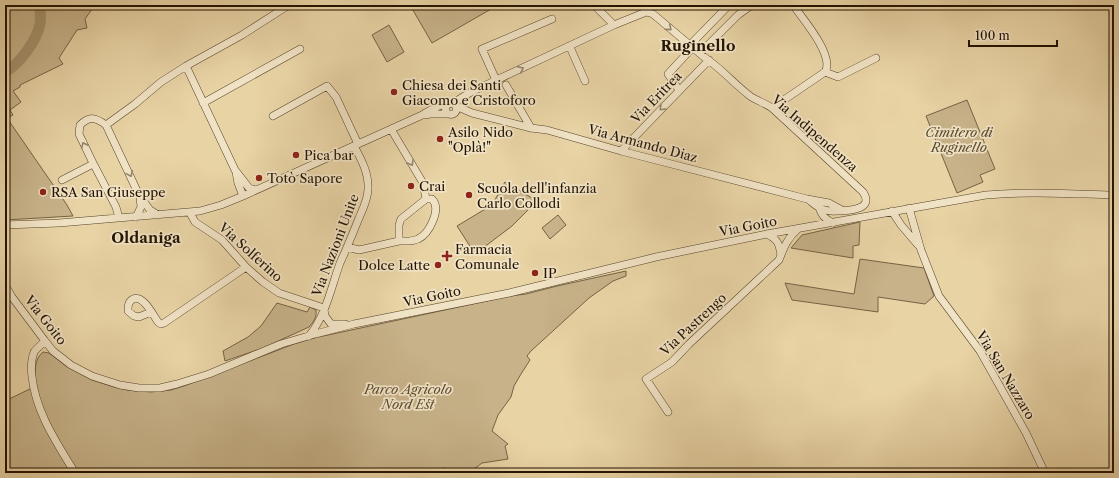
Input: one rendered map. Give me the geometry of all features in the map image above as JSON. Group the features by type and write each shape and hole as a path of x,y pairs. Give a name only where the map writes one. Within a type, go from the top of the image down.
{"street":[{"path":"106,125 135,104 161,82 186,66 242,35 289,5"},
{"path":"594,5 614,25"},
{"path":"451,114 456,111 454,105 460,98 614,25 646,12 650,5"},
{"path":"680,90 668,74 728,5"},
{"path":"772,108 825,72 827,69 828,64 821,44 793,5"},
{"path":"700,53 747,6"},
{"name":"Via Indipendenza","path":"646,12 653,14 713,63 749,95 772,108 865,193 866,201 862,207 854,210 830,211 821,208"},
{"path":"496,80 482,49 552,19"},
{"path":"570,46 585,81"},
{"path":"203,103 300,49"},
{"path":"825,72 838,77 876,58"},
{"name":"Via Eritrea","path":"621,150 709,60"},
{"path":"186,66 235,170 249,188 256,190"},
{"path":"506,85 531,128"},
{"name":"Via Nazioni Unite","path":"273,116 328,86 336,97 366,172 368,195 363,210 324,308 316,326 309,336"},
{"name":"Via Armando Diaz","path":"5,226 190,213 200,211 221,205 243,196 420,116 431,109 445,104 454,105 472,113 531,128 547,130 808,199 821,208 826,219 833,223"},
{"name":"Via Armando Diaz","path":"420,116 432,114 472,113"},
{"path":"119,218 116,207 79,134 80,125 83,122 94,118 100,120 106,125 139,195 150,210 158,215"},
{"path":"391,129 423,183 426,198"},
{"path":"62,180 93,164"},
{"path":"235,170 243,196"},
{"name":"Via Goito","path":"5,285 9,297 45,341 63,360 92,376 120,385 139,388 160,388 193,380 281,344 354,324 508,293 656,257 767,234 986,195 1033,192 1114,195"},
{"path":"136,217 141,208 139,195"},
{"path":"347,247 359,250 399,241 417,239 424,235 431,227 435,215 436,205 432,200 426,198"},
{"path":"399,241 399,225 401,219 426,198"},
{"path":"813,226 819,219 821,208"},
{"name":"Via San Nazzaro","path":"909,208 921,250 939,296 980,351 1026,433 1045,473"},
{"path":"842,210 842,221"},
{"name":"Via San Nazzaro","path":"892,211 921,250"},
{"name":"Via Solferino","path":"190,213 195,222 222,240 246,267 263,282 279,293 324,308"},
{"path":"901,225 913,222"},
{"name":"Via Pastrengo","path":"668,412 646,379 672,362 689,344 779,260 786,242 792,234 800,228"},
{"path":"767,234 775,238 778,242 781,255"},
{"path":"151,312 158,322 161,324 164,323 246,267"},
{"name":"Via Nazioni Unite","path":"324,308 325,316 331,324 354,324"},
{"path":"45,341 35,352 32,363 36,398 48,426 75,473"}],"green space":[{"path":"5,5 95,5 85,19 87,28 77,30 59,58 63,64 20,85 20,87 13,91 21,102 10,110 13,115 9,117 9,121 73,216 5,220"},
{"path":"410,5 498,5 432,43"},
{"path":"389,25 404,52 387,62 372,35"},
{"name":"Cimitero di Ruginello","path":"967,100 995,169 980,175 983,182 957,193 926,116"},
{"path":"505,182 537,201 512,226 475,254 457,226 492,205"},
{"path":"558,215 566,225 550,239 542,228"},
{"path":"860,222 859,245 853,246 853,258 791,248 802,235"},
{"path":"860,259 924,268 934,296 925,304 878,297 878,312 792,300 785,283 854,294"},
{"name":"Parco Agricolo Nord Est","path":"626,271 626,276 613,281 589,298 527,356 530,360 514,386 511,397 498,415 492,431 508,444 505,446 508,459 482,463 469,473 451,473 446,468 412,473 5,473 5,401 36,386 36,363 43,352 49,353 66,366 92,380 114,387 127,390 151,392 171,390 314,338 510,296 526,294"},
{"path":"277,303 307,312 310,307 316,310 315,318 309,327 263,348 225,361 223,351 248,337 261,326"}],"waterway":[{"path":"5,72 16,64 27,51 35,37 40,24 40,5"}],"place":[{"name":"Chiesa dei Santi Giacomo e Cristoforo","path":"394,92"},
{"name":"Asilo Nido \"Oplà!\"","path":"440,139"},
{"name":"Pica bar","path":"296,155"},
{"name":"Totò Sapore","path":"259,178"},
{"name":"Crai","path":"411,186"},
{"name":"RSA San Giuseppe","path":"43,192"},
{"name":"Scuola dell'infanzia Carlo Collodi","path":"469,195"},
{"name":"Farmacia Comunale","path":"447,256"},
{"name":"Dolce Latte","path":"438,265"},
{"name":"IP","path":"535,273"}],"district":[{"name":"Ruginello","path":"698,46"},
{"name":"Oldaniga","path":"146,238"}]}
